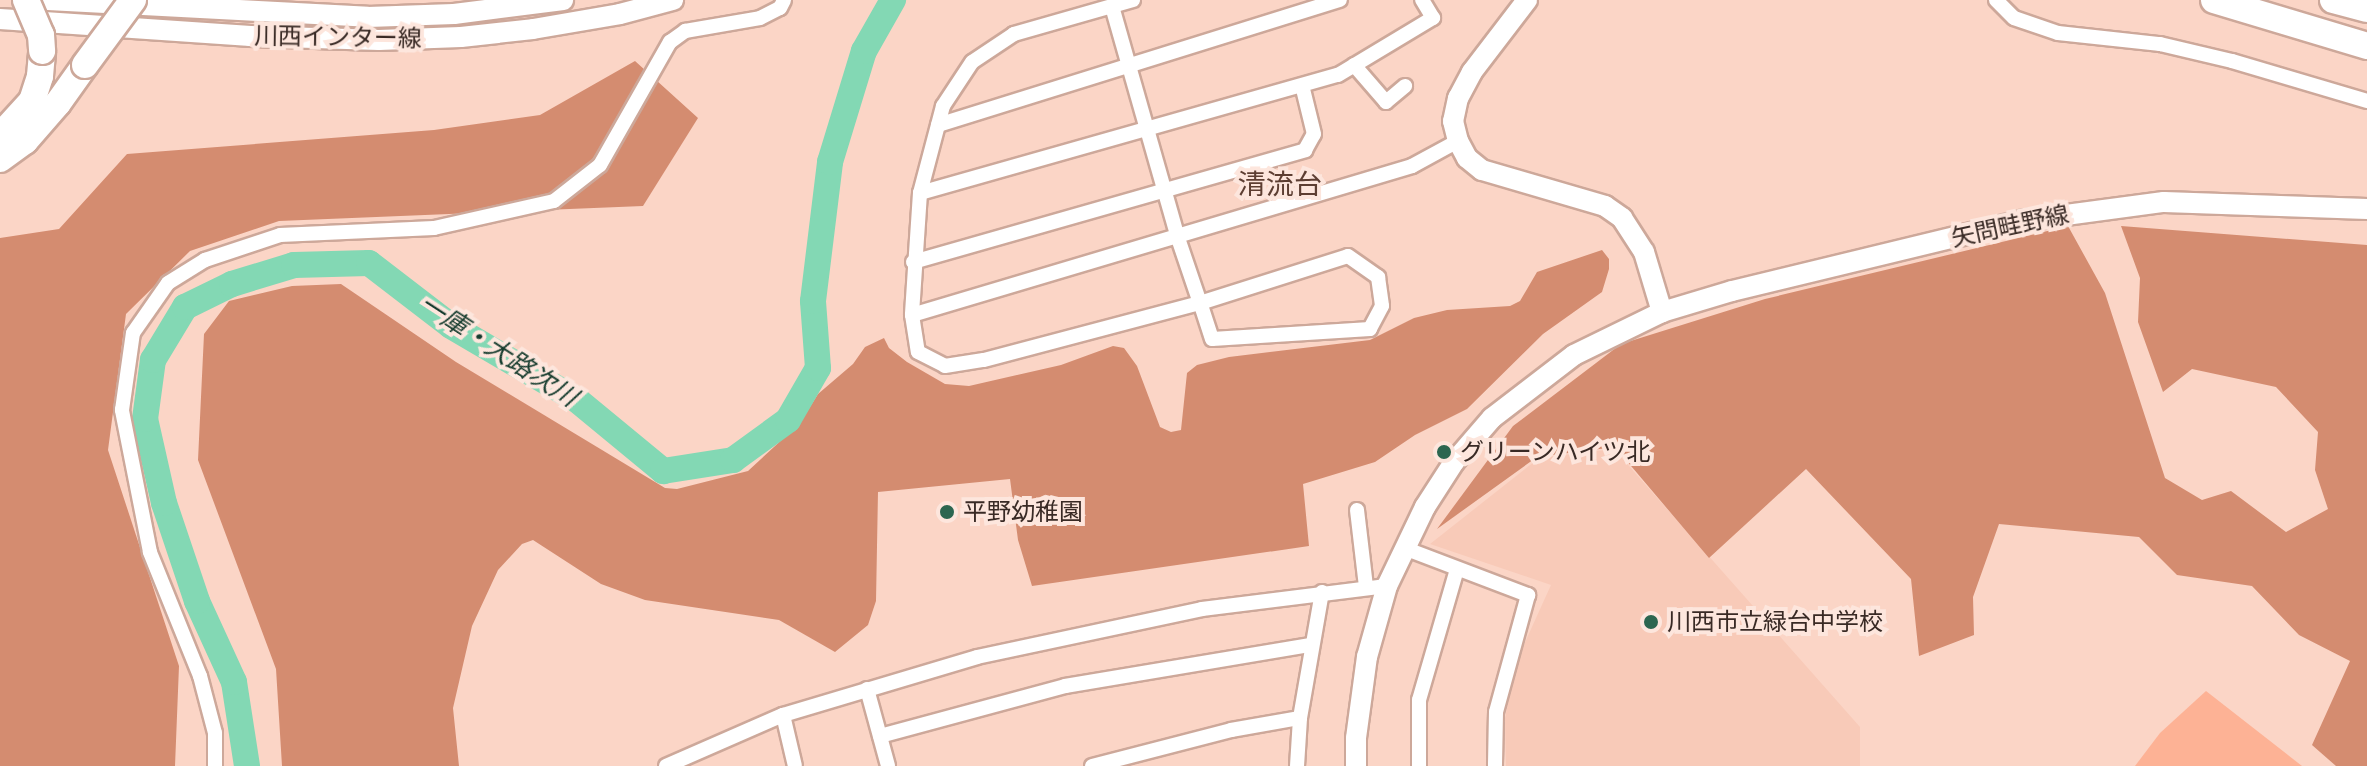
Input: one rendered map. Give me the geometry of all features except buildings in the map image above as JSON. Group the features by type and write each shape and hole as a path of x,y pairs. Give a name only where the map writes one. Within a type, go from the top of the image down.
{"highway":[{"path":"0,136 32,101 40,76 41,35 26,0"},
{"path":"0,159 25,141 58,103 133,0"},
{"path":"2214,0 2367,46"},
{"path":"2333,0 2367,9"}],"street":[{"name":"川西インター線","path":"48,0 253,6 368,17 454,14 563,0"},
{"name":"川西インター線","path":"0,19 250,36 379,40 461,37 620,14 673,0"},
{"path":"215,766 215,733 200,676 150,552 122,410 133,333 168,283 205,260 280,235 434,228 554,201 600,165 670,42 685,31 760,18 780,8 784,0"},
{"path":"1112,6 1164,193 1178,238 1200,303 1212,339 1370,329 1382,306 1378,277 1348,256 1200,303 984,360 945,366 918,352 912,315 913,262 920,193 951,90 972,62 1014,34 1112,6 1133,0"},
{"path":"938,125 1340,0"},
{"path":"920,193 1338,75 1433,18 1422,0"},
{"path":"1527,0 1472,72 1458,98 1453,121 1458,141 1467,158 1482,170 1605,206 1622,218 1644,252 1662,312"},
{"path":"1996,0 2014,18 2058,33 2174,47 2367,101"},
{"path":"250,36 253,6"},
{"path":"1354,65 1386,102 1405,86"},
{"path":"913,262 1164,193 1305,150 1314,134 1302,85"},
{"path":"912,315 1412,166 1458,141"},
{"name":"矢問畦野線","path":"1356,766 1356,738 1377,586 1404,548 1454,462 1492,418 1574,355 1662,312 1732,291 2006,224 2096,209 2164,202 2367,209"},
{"path":"666,766 679,757 783,715 977,657 1202,609 1377,586 1357,510"},
{"path":"1404,548 1528,595 1496,712 1495,766"},
{"path":"1419,766 1419,700 1457,569"},
{"path":"1297,766 1300,718 1322,592"},
{"path":"880,736 1065,686 1311,645"},
{"path":"867,689 888,766"},
{"path":"783,715 790,764"},
{"path":"1092,766 1231,730 1300,718"}],"shaded area":[{"path":"635,61 698,118 643,206 279,221 190,251 126,314 108,450 179,666 175,766 0,766 0,238 59,229 127,154 434,130 540,115"},
{"path":"2068,226 2105,293 2165,478 2202,500 2231,491 2286,532 2328,509 2315,470 2318,432 2276,387 2192,369 2163,392 2138,322 2140,278 2121,226 2367,245 2367,766 2336,766 2312,745 2350,661 2299,635 2252,586 2177,575 2139,537 1999,524 1973,597 1974,635 1919,656 1911,579 1806,469 1709,558 1615,447 1537,457 1437,529 1513,426 1621,344 1765,299"},
{"path":"1602,250 1609,259 1609,269 1602,292 1543,334 1467,409 1415,435 1375,462 1303,484 1309,546 1032,586 1018,540 1010,479 878,492 876,601 868,625 835,652 779,620 645,600 601,584 533,540 522,544 498,570 472,626 453,708 459,766 282,766 276,669 198,460 204,334 229,301 292,286 341,284 456,362 665,488 677,489 748,471 800,423 818,394 853,364 865,347 884,338 889,348 907,362 945,384 969,386 1061,365 1113,346 1124,348 1137,366 1160,427 1171,432 1181,430 1187,373 1197,365 1229,357 1370,340 1414,318 1447,310 1510,306 1520,301 1537,272"},
{"name":"川西市立緑台中学校","path":"1614,449 1860,727 1860,766 1506,766 1505,718 1517,660 1551,585 1430,544 1539,458"},
{"path":"2206,691 2302,766 2135,766 2160,733"}],"waterway":[{"name":"一庫・大路次川","path":"247,766 234,682 197,601 164,503 145,419 153,360 185,307 232,284 294,265 369,263 451,326 577,400 663,471 733,460 788,420 818,368 813,301 830,162 864,51 893,0"}],"place":[{"name":"グリーンハイツ北","path":"1444,452"},
{"name":"平野幼稚園","path":"947,512"},
{"name":"川西市立緑台中学校","path":"1651,622"}],"district":[{"name":"清流台","path":"1280,185"}]}
